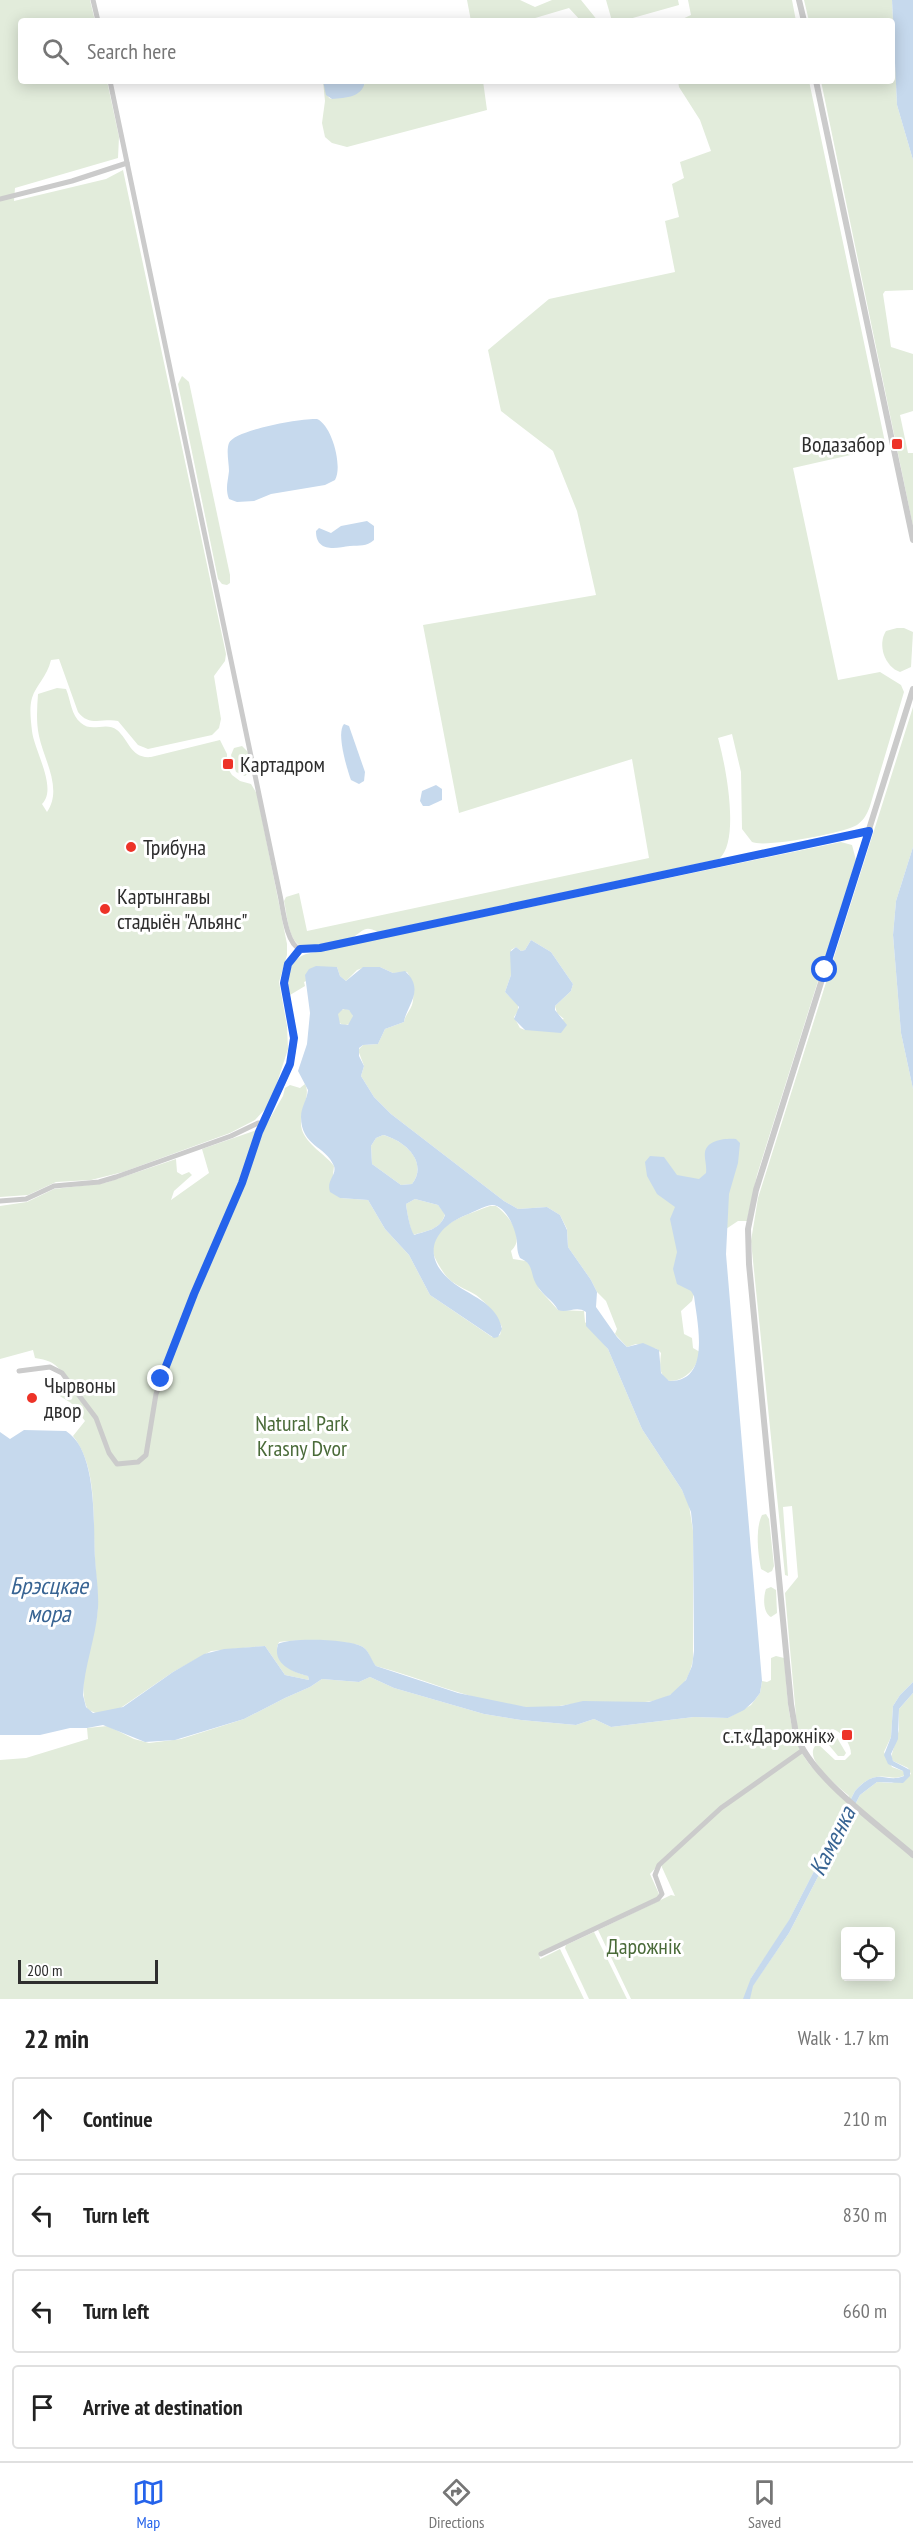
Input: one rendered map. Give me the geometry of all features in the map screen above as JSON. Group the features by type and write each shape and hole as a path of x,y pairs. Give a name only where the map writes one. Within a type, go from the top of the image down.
{"street":[{"path":"93,0 97,18"},
{"path":"799,0 803,18"},
{"path":"111,84 280,895 290,939 300,949 320,948 869,831"},
{"path":"817,84 913,540"},
{"path":"0,199 72,181 127,163"},
{"path":"913,689 756,1190 748,1229 749,1264 791,1704 796,1734 813,1765 913,1855"},
{"path":"19,1371 50,1367 62,1373 96,1418 109,1453 117,1464 138,1461 146,1455 156,1394 194,1294 242,1183 263,1123 286,1073 292,1054 294,1038 284,983 288,964 300,949"},
{"path":"0,1202 26,1199 54,1186 99,1182 116,1177 201,1147 255,1124 263,1123"},
{"path":"541,1954 658,1899 662,1894 655,1875 659,1865 721,1808 803,1750"}],"green space":[{"path":"0,0 90,0 94,18 18,18 18,84 108,84 119,137 118,158 15,188 14,201 106,179 123,170 226,654 225,661 214,676 221,719 219,728 212,735 148,749 138,745 118,721 92,721 82,717 78,712 59,659 51,660 34,693 31,706 34,739 46,779 46,797 42,804 47,812 53,794 53,784 38,731 38,694 57,688 66,689 73,712 81,723 90,727 108,727 117,730 135,752 144,757 220,740 227,754 227,767 232,775 240,781 251,784 257,794 287,944 287,955 279,982 287,1026 288,1049 274,1092 266,1108 255,1120 230,1133 123,1172 91,1180 56,1182 28,1195 0,1197"},
{"path":"467,0 520,0 535,7 552,0 581,0 596,18 578,18 569,8 535,18 470,18"},
{"path":"606,0 678,0 679,5 633,18 611,18"},
{"path":"688,0 792,0 795,18 684,18 691,15"},
{"path":"804,0 892,0 893,18 808,18"},
{"path":"895,63 897,105 913,160 913,290 885,291 883,294 891,347 913,354 913,411 900,415 908,453 913,453 913,526 822,84 895,84"},
{"path":"323,84 329,98 332,99 365,84 483,84 487,110 347,147 332,143 325,137 322,123 325,101"},
{"path":"678,84 810,84 886,447 793,468 838,680 880,672 901,685 904,692 868,812 857,825 837,832 772,843 752,842 742,829 741,772 732,734 718,738 727,782 730,819 726,850 719,859 378,932 367,929 347,939 303,947 294,940 291,934 284,901 286,897 299,893 307,931 649,858 632,759 459,813 423,625 596,595 577,511 553,451 501,411 488,350 549,299 675,272 665,221 679,217 672,184 684,178 680,162 711,151 700,120"},
{"path":"182,376 189,382 230,575 230,583 227,585 222,584 218,579 178,384"},
{"path":"897,628 913,632 911,667 900,672 887,661 882,643 886,631"},
{"path":"913,707 913,847 896,901 893,935 901,1033 913,1089 913,1682 893,1706 891,1737 884,1752 892,1767 903,1771 905,1775 870,1779 855,1791 784,1930 751,1978 756,1981 789,1933 860,1795 877,1782 892,1783 911,1774 908,1768 893,1761 891,1757 899,1730 899,1709 913,1693 913,1999 631,1999 598,1930 671,1895 675,1896 660,1863 650,1874 659,1894 656,1898 539,1954 540,1959 560,1949 584,1999 0,1999 0,1760 26,1758 88,1739 87,1728 108,1726 134,1739 149,1743 181,1739 244,1719 322,1679 359,1682 370,1677 394,1688 484,1714 521,1720 576,1725 594,1719 611,1727 694,1717 728,1718 751,1705 760,1693 762,1681 771,1680 771,1658 776,1656 784,1658 789,1714 796,1741 802,1753 810,1765 848,1800 849,1796 818,1766 813,1752 815,1746 819,1745 835,1760 845,1760 851,1754 846,1739 833,1729 806,1742 801,1740 797,1727 785,1593 798,1577 792,1506 783,1507 788,1576 785,1575 751,1241 758,1198"},
{"path":"242,746 248,752 252,770 245,776 236,772 231,755 234,748"},
{"path":"841,842 852,845 856,860 757,1175 747,1221 738,1221 726,1229 723,1242 695,1290 692,1301 681,1311 684,1334 692,1338 693,1348 700,1352 690,1373 681,1379 669,1381 665,1379 661,1372 661,1353 657,1349 636,1344 627,1347 615,1334 617,1329 606,1301 597,1292 568,1247 567,1229 560,1215 547,1207 518,1209 504,1201 391,1114 374,1097 361,1076 364,1066 358,1050 363,1045 378,1044 385,1029 404,1022 413,997 412,983 407,972 393,973 380,967 365,967 357,970 346,981 340,976 337,967 304,982 305,986 290,995 290,971 295,961 306,954","holes":["531,940 551,952 573,984 571,991 555,1006 557,1013 564,1019 525,1030 520,1028 514,1017 518,1011 518,1005 505,992 511,975 511,950 516,947 521,951 525,950"]},
{"path":"345,1009 351,1011 353,1017 351,1023 345,1025 339,1023 337,1017 339,1011"},
{"name":"Natural Park Krasny Dvor","path":"305,1084 307,1094 301,1117 302,1130 312,1145 334,1166 333,1175 340,1198 368,1200 385,1229 409,1255 430,1295 492,1337 500,1335 502,1327 491,1309 476,1295 449,1279 435,1258 433,1247 435,1238 450,1223 471,1213 496,1206 506,1215 516,1233 517,1240 511,1251 513,1259 526,1261 533,1269 539,1289 558,1310 584,1311 585,1322 608,1349 642,1429 682,1490 689,1505 693,1531 693,1659 688,1676 670,1695 657,1700 628,1703 588,1702 534,1708 506,1704 468,1695 376,1666 365,1649 357,1645 296,1641 279,1642 277,1647 284,1663 308,1676 309,1680 285,1675 265,1646 211,1651 173,1672 119,1709 96,1713 88,1710 84,1700 84,1677 98,1609 94,1513 87,1464 73,1436 85,1421 71,1403 55,1393 53,1383 65,1379 54,1364 35,1358 33,1350 0,1359 0,1206 27,1202 54,1189 105,1183 176,1159 177,1172 182,1175 189,1172 192,1175 174,1191 171,1200 209,1173 202,1149 265,1127 283,1096 285,1088 290,1085 300,1088"},
{"path":"383,1135 399,1142 412,1153 418,1168 412,1184 401,1185 372,1164 371,1146 376,1138"},
{"path":"415,1199 438,1205 445,1214 437,1227 413,1235 406,1204"},
{"path":"766,1514 769,1519 774,1566 768,1573 761,1569 758,1542 758,1527 762,1515"},
{"path":"771,1587 776,1590 777,1613 771,1617 766,1612 764,1601 766,1589"},
{"path":"830,1735 836,1736 846,1753 844,1756 838,1756 828,1744 827,1738"},
{"name":"Дарожнік","path":"594,1932 627,1999 589,1999 565,1948 566,1945"}],"water":[{"path":"892,0 913,0 913,160 897,105 895,18 893,18"},
{"path":"324,84 364,84 361,90 348,97 332,99 326,95"},
{"path":"317,419 327,429 335,447 338,466 335,480 325,485 271,494 254,501 237,502 229,499 228,450 229,443 234,438 255,429 298,420"},
{"path":"367,521 374,526 374,540 366,545 328,548 319,543 317,538 316,531 319,528 331,533 341,526"},
{"path":"344,724 349,726 365,772 364,781 359,784 351,780 345,760 341,735"},
{"path":"436,785 442,789 442,800 429,806 423,806 420,801 422,791"},
{"path":"913,847 913,1089 901,1033 893,935 896,901"},
{"path":"531,940 551,952 573,984 571,991 555,1006 555,1010 567,1025 561,1033 525,1030 514,1019 519,1007 505,992 511,975 510,952 516,947 521,951 525,950"},
{"name":"Брэсцкае мора","path":"316,966 337,967 340,976 346,981 363,967 380,967 393,973 405,971 411,978 414,991 404,1022 385,1029 378,1044 363,1045 359,1048 359,1056 364,1066 361,1076 374,1097 391,1114 504,1201 518,1209 547,1207 560,1215 567,1230 568,1247 597,1292 596,1307 627,1347 643,1343 659,1350 661,1373 669,1381 683,1379 691,1372 697,1361 699,1335 694,1296 691,1291 677,1284 673,1269 677,1252 670,1219 675,1207 657,1194 647,1176 645,1162 650,1156 664,1157 677,1175 699,1179 706,1173 705,1152 709,1145 727,1139 736,1139 740,1143 738,1163 729,1194 726,1254 762,1681 760,1693 744,1710 728,1718 694,1717 611,1727 594,1719 576,1725 484,1714 394,1688 370,1677 359,1682 322,1679 244,1719 175,1740 145,1742 103,1725 70,1728 40,1735 0,1735 0,1432 10,1439 24,1430 66,1431 84,1454 92,1489 98,1602 83,1695 86,1707 93,1713 123,1707 173,1672 204,1654 224,1649 265,1646 285,1675 309,1680 308,1676 285,1666 278,1657 278,1644 294,1640 357,1644 365,1649 376,1666 458,1693 526,1707 561,1706 583,1701 649,1702 670,1695 686,1680 692,1666 694,1651 691,1512 682,1490 642,1429 608,1349 586,1326 586,1312 579,1309 558,1310 538,1288 528,1263 520,1258 511,1222 501,1208 492,1205 479,1209 446,1227 435,1243 434,1252 441,1271 451,1281 481,1300 494,1312 502,1329 498,1337 494,1338 430,1295 409,1255 385,1229 368,1200 340,1198 330,1192 329,1184 334,1166 330,1159 309,1140 302,1127 301,1117 308,1090 298,1071 307,1044 310,1013 305,975 309,969","holes":["343,1009 349,1010 353,1016 348,1025 340,1024 338,1014","383,1135 391,1138 412,1153 418,1168 412,1184 401,1185 372,1164 371,1146 376,1138","415,1199 438,1205 445,1215 436,1227 414,1235 406,1204"]},
{"name":"Каменка","path":"913,1682 913,1693 899,1709 898,1739 891,1754 893,1761 910,1770 910,1776 903,1783 877,1782 860,1795 789,1933 753,1986 750,1999 743,1999 751,1978 789,1920 855,1791 863,1783 876,1777 904,1776 903,1771 888,1764 884,1755 891,1737 893,1706"}],"place":[{"name":"Водазабор","path":"897,444"},
{"name":"Картадром","path":"228,764"},
{"name":"Трибуна","path":"131,847"},
{"name":"Картынгавы стадыён \"Альянс\"","path":"105,909"},
{"name":"Чырвоны двор","path":"32,1398"},
{"name":"с.т.«Дарожнік»","path":"847,1735"}],"route":[{"path":"161,1379 194,1294 242,1183 259,1132 290,1064 294,1038 284,983 288,964 300,949 320,948 869,831 825,970"}]}
